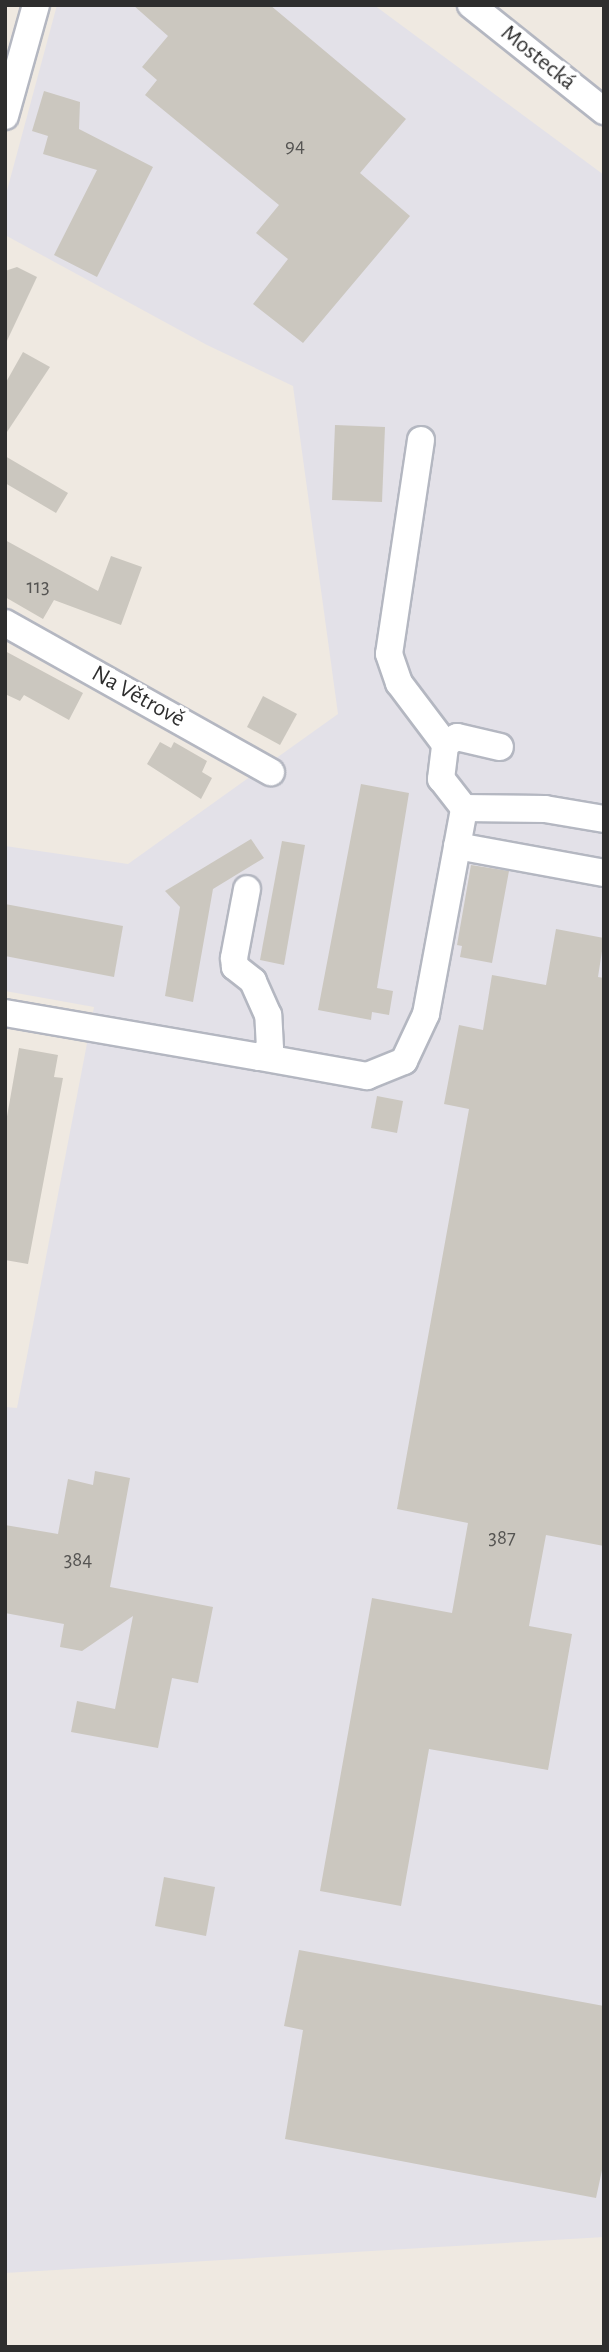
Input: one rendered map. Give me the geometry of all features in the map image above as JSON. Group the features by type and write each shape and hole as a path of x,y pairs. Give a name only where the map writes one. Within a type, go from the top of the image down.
{"street":[{"path":"5,116 36,5"},
{"name":"Mostecká","path":"471,5 604,111"},
{"path":"5,1013 367,1076 404,1061 426,1014 464,808 441,779 445,744 399,683 389,654 421,440"},
{"name":"Na Větrově","path":"5,623 271,772"},
{"path":"445,744 457,737 500,747"},
{"path":"464,808 545,809 604,819"},
{"path":"457,846 604,873"},
{"path":"247,889 234,958 235,967 253,981 268,1015 270,1048 260,1057"}],"shaded area":[{"path":"57,5 374,5 604,175 604,2237 5,2273 5,1407 17,1408 94,1007 5,991 5,846 128,864 338,714 293,386 207,345 5,235 5,198"}],"building":[{"path":"133,5 270,5 406,119 360,173 410,216 303,343 253,304 288,259 256,233 279,205 145,95 157,80 142,67 168,36"},
{"path":"44,91 80,102 79,129 153,167 97,277 54,255 97,170 43,154 48,136 32,131"},
{"path":"17,267 37,277 5,345 5,271"},
{"path":"23,352 50,367 5,435 5,384"},
{"path":"335,425 385,427 382,502 332,500"},
{"path":"5,456 68,493 56,513 5,483"},
{"path":"5,540 98,591 111,556 142,567 121,625 54,600 43,619 5,597"},
{"path":"5,651 83,693 69,720 24,695 20,701 5,694"},
{"path":"263,696 297,714 280,745 247,727"},
{"path":"160,742 171,748 174,742 207,761 202,772 212,778 201,799 147,764"},
{"path":"361,784 409,793 377,988 393,991 389,1015 372,1012 371,1020 318,1010"},
{"path":"251,839 264,858 213,889 193,1002 165,996 180,907 165,891"},
{"path":"282,841 305,845 284,965 260,960"},
{"path":"471,865 509,871 492,963 460,957 462,946 457,945"},
{"path":"5,904 123,926 114,977 5,956"},
{"path":"556,929 604,938 598,977 604,978 604,1546 546,1535 529,1626 572,1634 548,1770 429,1749 401,1906 320,1891 372,1598 452,1613 468,1523 397,1509 469,1109 444,1104 459,1025 483,1030 492,975 546,985"},
{"path":"19,1048 58,1055 54,1077 63,1078 28,1264 5,1260 5,1128"},
{"path":"377,1096 403,1101 397,1133 371,1128"},
{"path":"95,1471 130,1478 110,1587 213,1607 198,1683 172,1678 158,1748 71,1732 77,1701 115,1709 133,1616 82,1651 60,1647 64,1624 5,1613 5,1525 58,1534 68,1479 93,1485"},
{"path":"164,1877 215,1887 206,1936 155,1926"},
{"path":"299,1950 604,2006 604,2161 596,2198 285,2139 303,2030 284,2026"}]}
